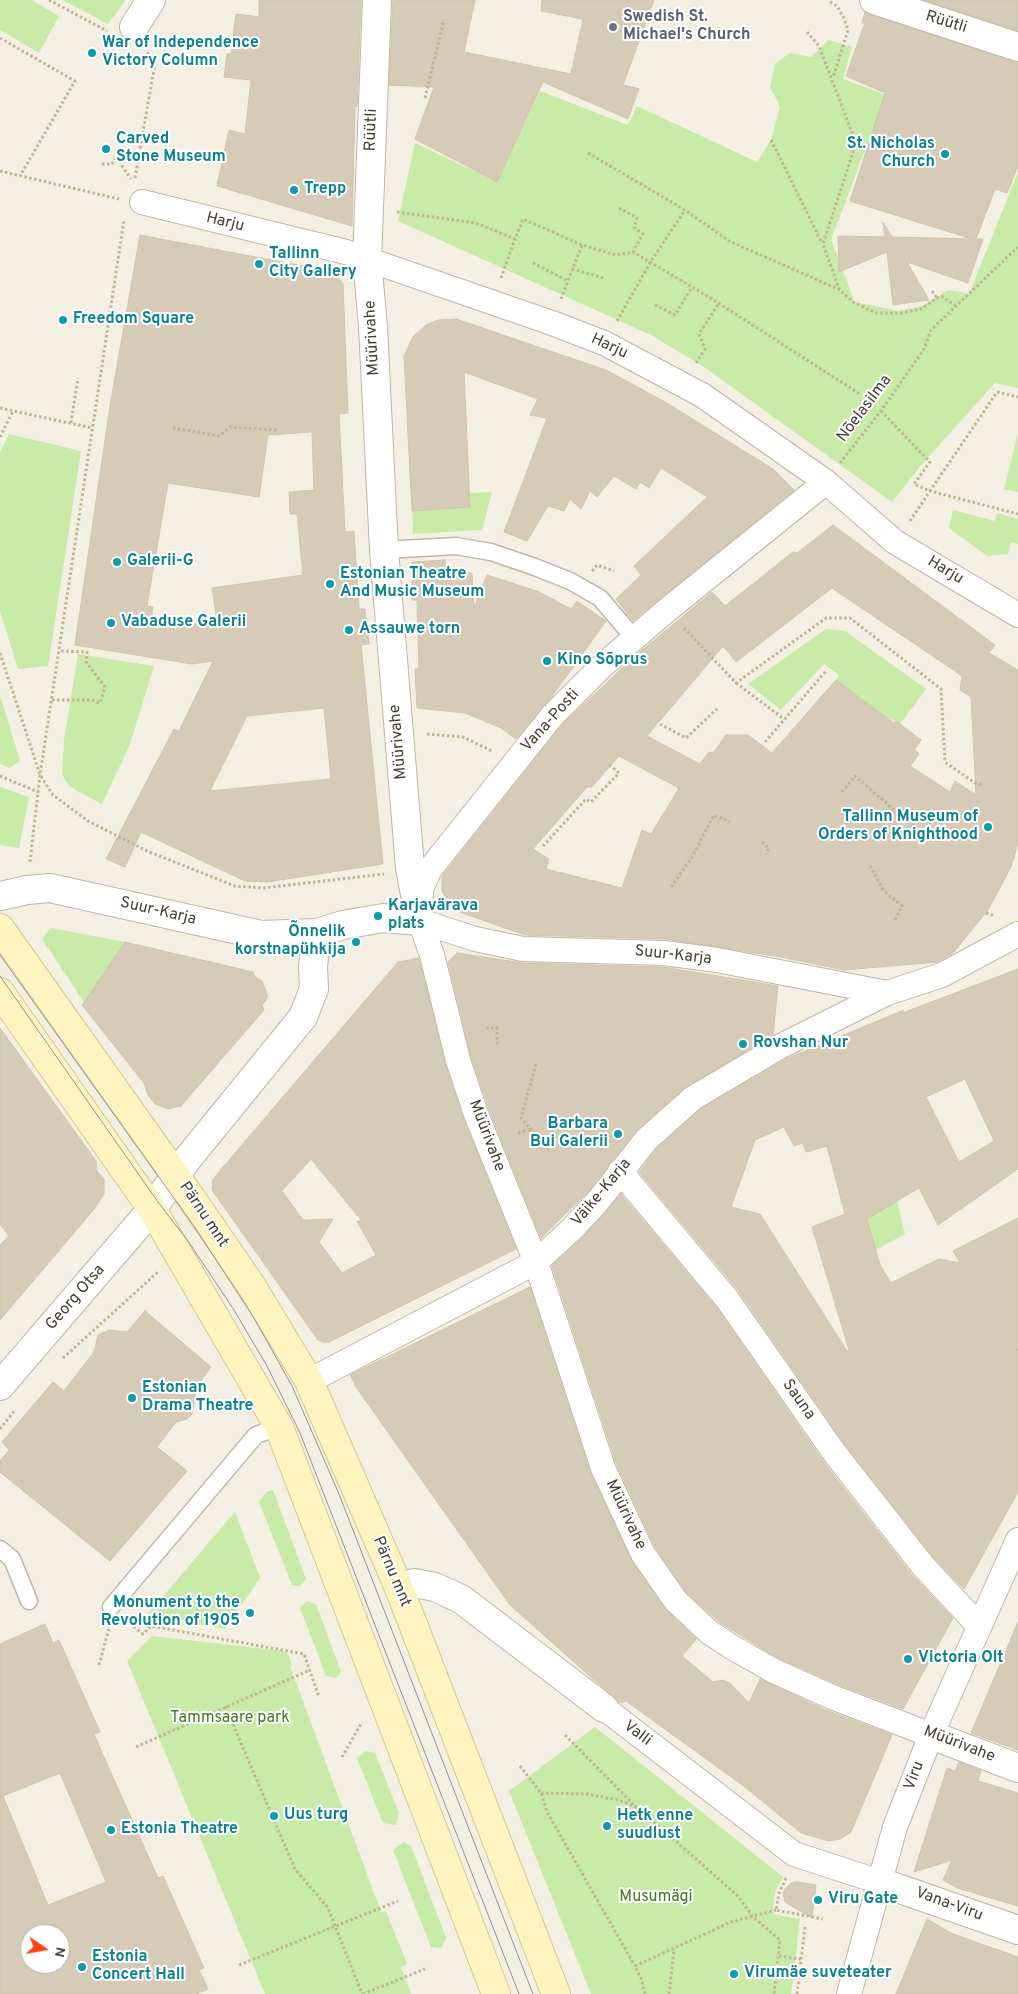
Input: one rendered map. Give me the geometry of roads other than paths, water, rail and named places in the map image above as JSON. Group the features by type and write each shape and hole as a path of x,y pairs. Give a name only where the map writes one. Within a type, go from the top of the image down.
{"main road":[{"name":"Pärnu mnt","path":"0,928 251,1285 308,1380 399,1588 556,1994"},
{"path":"0,992 152,1209 279,1427 496,1994"}],"street":[{"path":"130,37 151,0"},
{"name":"Rüütli","path":"368,260 377,0"},
{"name":"Rüütli","path":"874,0 1018,48"},
{"name":"Harju","path":"132,199 346,252 604,343 702,395 826,482 896,542 1018,614"},
{"name":"Müürivahe","path":"368,260 384,550 410,868 420,921 432,955 458,1060 536,1262 603,1468 643,1554 676,1601 708,1632 774,1671 832,1697 1018,1768"},
{"name":"Vana-Posti","path":"420,921 421,889 430,869 552,716 634,638 826,482"},
{"name":"Suur-Karja","path":"0,896 27,890 50,888 261,935 317,933 342,925 383,918 420,921 475,939 523,948 664,953 717,960 887,992 942,975 1018,934"},
{"path":"176,1176 185,1162 303,1017 314,989 312,966 317,933"},
{"name":"Väike-Karja","path":"308,1380 536,1262 598,1201 646,1140 693,1098 781,1046 887,992"},
{"name":"Sauna","path":"620,1171 727,1298 836,1455 924,1567 980,1626"},
{"name":"Pärnu mnt","path":"152,1209 176,1176"},
{"name":"Georg Otsa","path":"0,1386 152,1209"},
{"name":"Viru","path":"849,1994 895,1827 930,1734 1018,1540"},
{"name":"Valli","path":"399,1588 414,1583 435,1587 461,1599 794,1854 880,1882"},
{"name":"Vana-Viru","path":"880,1882 1018,1930"}],"lane":[{"path":"384,550 456,546 491,552 536,567 570,581 600,598 634,638"},
{"path":"111,1607 256,1435 279,1427"},
{"path":"0,1549 12,1559 29,1601"}],"tram line":[{"path":"0,955 196,1229 254,1318 292,1386 339,1494 533,1994"},
{"path":"0,976 158,1202 188,1241 234,1310 267,1366 300,1433 519,1994"}],"place":[{"name":"Swedish St. Michael's Church","path":"613,27"},
{"name":"War of Independence Victory Column","path":"92,53"},
{"name":"Carved Stone Museum","path":"106,149"},
{"name":"St. Nicholas Church","path":"945,154"},
{"name":"Trepp","path":"294,190"},
{"name":"Tallinn City Gallery","path":"259,264"},
{"name":"Freedom Square","path":"63,320"},
{"name":"Galerii-G","path":"117,562"},
{"name":"Estonian Theatre And Music Museum","path":"330,584"},
{"name":"Vabaduse Galerii","path":"111,623"},
{"name":"Assauwe torn","path":"349,630"},
{"name":"Kino Sõprus","path":"547,661"},
{"name":"Tallinn Museum of Orders of Knighthood","path":"988,827"},
{"name":"Karjavärava plats","path":"378,916"},
{"name":"Õnnelik korstnapühkija","path":"356,942"},
{"name":"Rovshan Nur","path":"743,1044"},
{"name":"Barbara Bui Galerii","path":"618,1134"},
{"name":"Estonian Drama Theatre","path":"132,1398"},
{"name":"Monument to the Revolution of 1905","path":"250,1613"},
{"name":"Victoria Olt","path":"908,1659"},
{"name":"Uus turg","path":"274,1816"},
{"name":"Hetk enne suudlust","path":"607,1826"},
{"name":"Estonia Theatre","path":"111,1830"},
{"name":"Viru Gate","path":"818,1900"},
{"name":"Estonia Concert Hall","path":"82,1967"},
{"name":"Virumäe suveteater","path":"734,1974"}],"park label":[{"name":"Tammsaare park","path":"230,1719"},
{"name":"Musumägi","path":"656,1898"}]}
